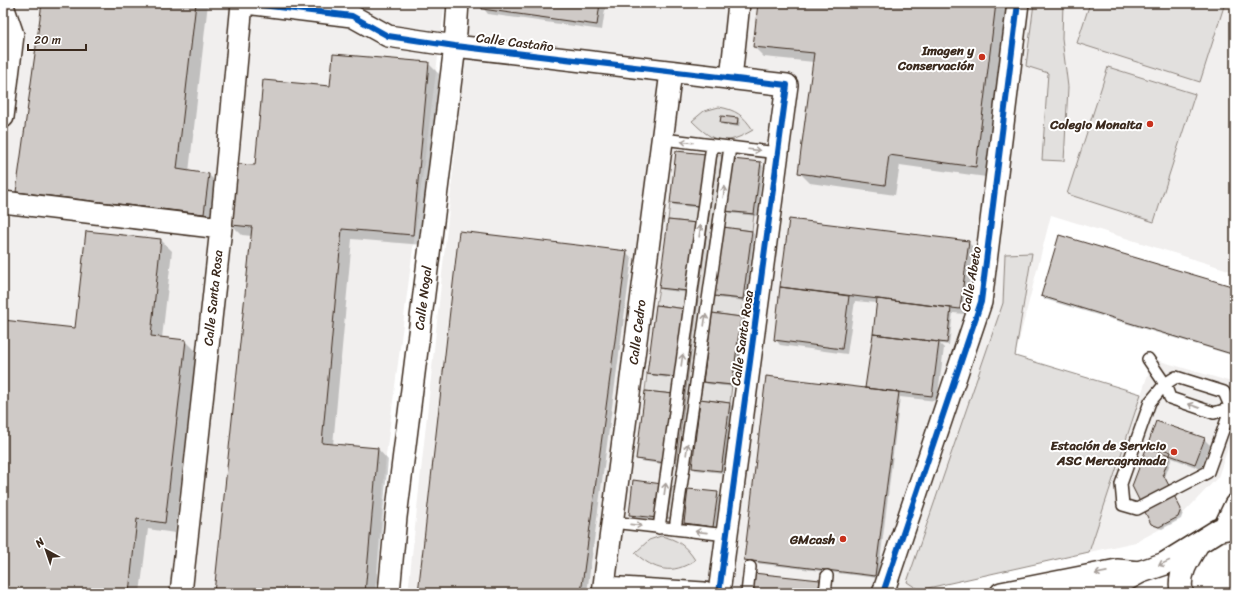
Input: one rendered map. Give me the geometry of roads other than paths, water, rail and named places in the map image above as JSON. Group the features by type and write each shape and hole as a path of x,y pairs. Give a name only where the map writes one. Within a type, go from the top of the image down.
{"highway":[{"path":"1082,593 1116,585 1140,572 1164,564 1198,544 1230,528"},
{"path":"1182,593 1180,587 1184,566 1198,544"}],"street":[{"name":"Calle Santa Rosa","path":"181,593 221,228 242,3"},
{"name":"Calle Castaño","path":"246,3 352,16 388,36 455,46 787,85"},
{"name":"Calle Nogal","path":"389,593 396,509 455,46 458,3"},
{"path":"731,78 739,3"},
{"name":"Calle Abeto","path":"884,593 981,302 1018,3"},
{"path":"3,117 13,34 4,9"},
{"name":"Calle Cedro","path":"604,590 672,72"},
{"name":"Calle Santa Rosa","path":"719,593 787,85"},
{"path":"3,202 221,228"},
{"path":"1230,528 1235,504"},
{"path":"1001,593 1117,570 1140,572"},
{"path":"604,590 704,593"}],"lane":[{"path":"663,139 778,153"},
{"path":"659,528 712,145"},
{"path":"675,529 730,147"},
{"path":"1148,359 1165,384 1170,398 1214,413 1233,408"},
{"path":"1176,377 1224,392 1233,408 1208,472 1137,509 1123,505 1121,484 1150,402 1165,384 1176,377"},
{"path":"612,522 727,535"},
{"path":"747,593 750,568"},
{"path":"825,593 827,576"}],"place":[{"name":"Imagen y Conservación","path":"982,57"},
{"name":"Colegio Monaita","path":"1150,124"},
{"name":"Estación de Servicio ASC Mercagranada","path":"1174,452"},
{"name":"GMcash","path":"843,539"}]}
